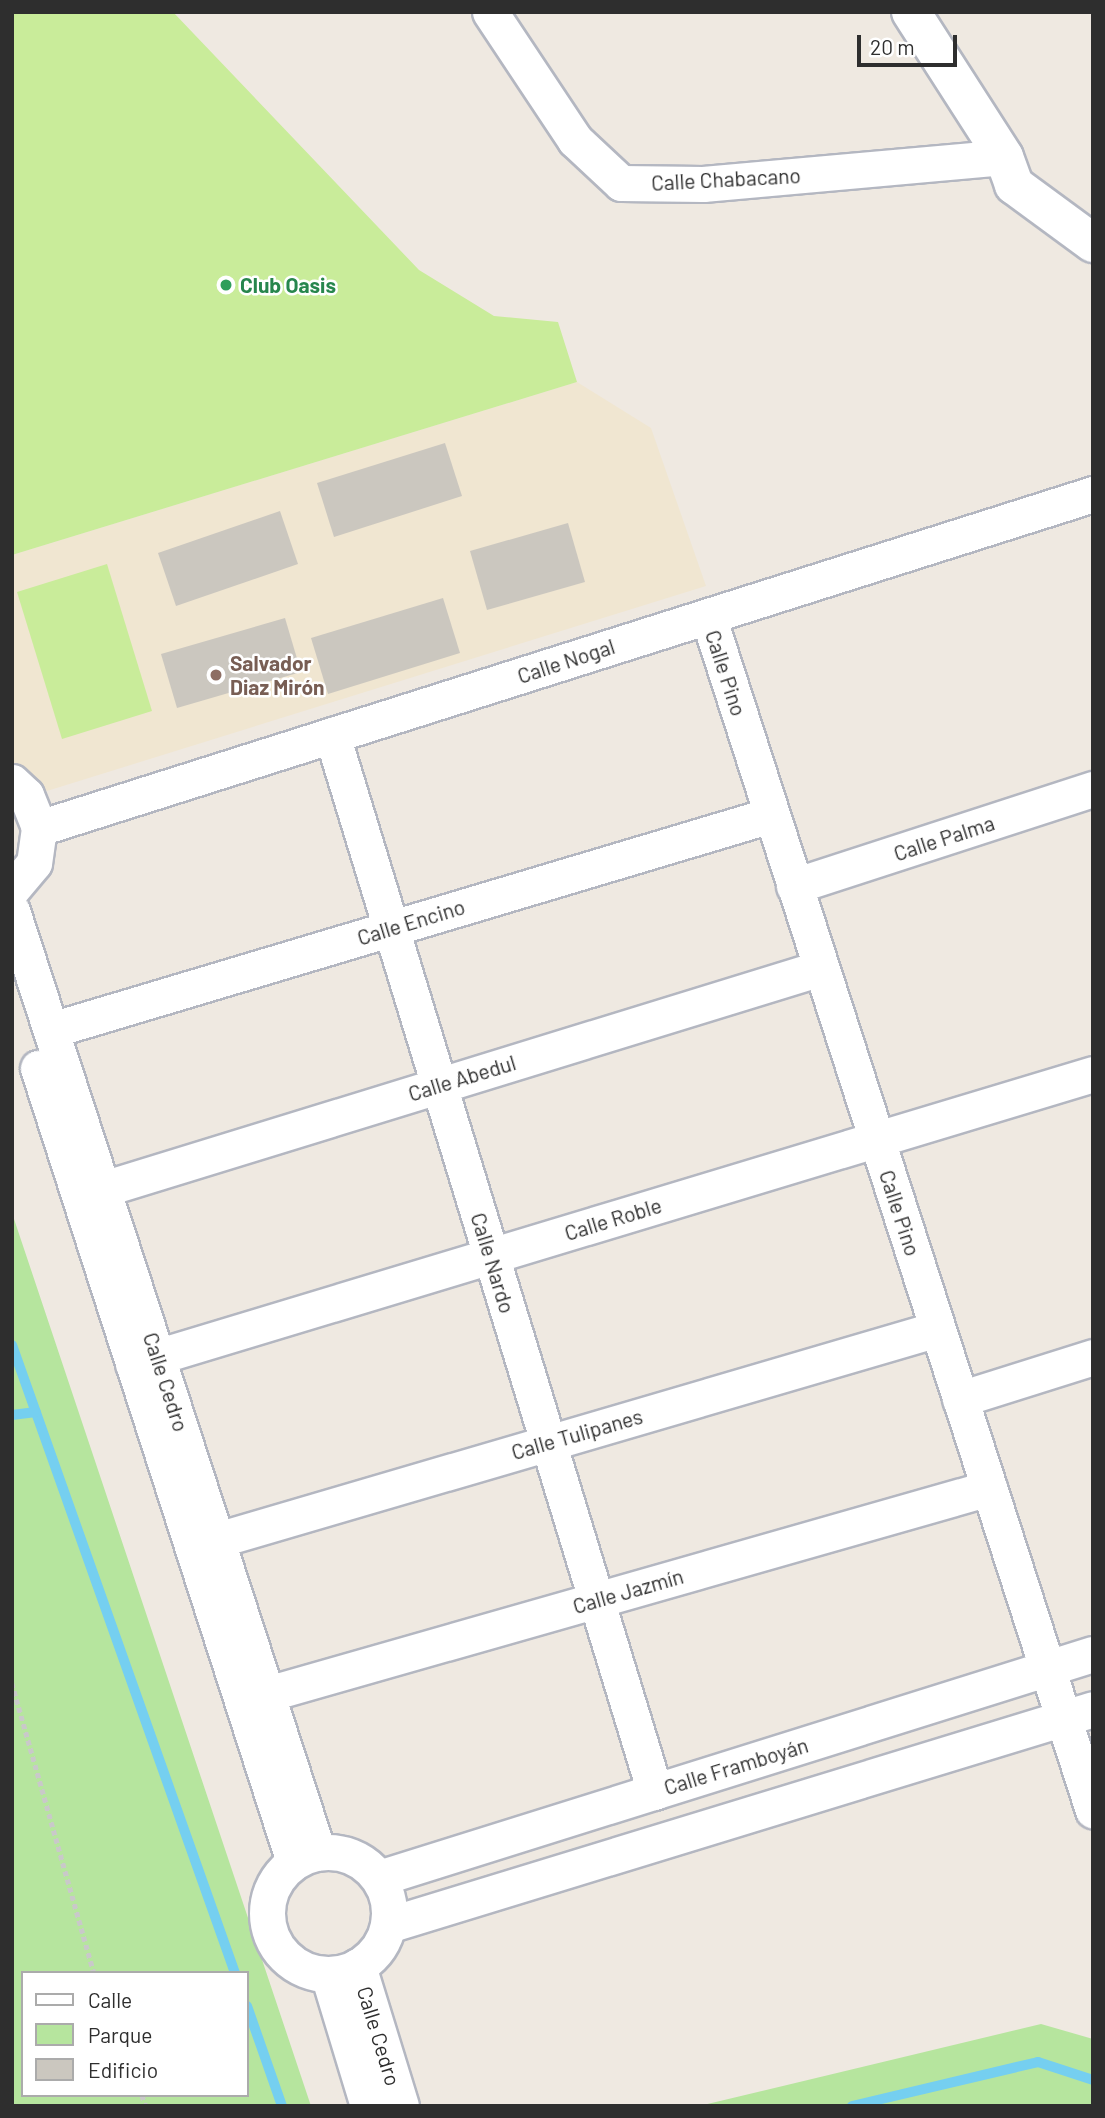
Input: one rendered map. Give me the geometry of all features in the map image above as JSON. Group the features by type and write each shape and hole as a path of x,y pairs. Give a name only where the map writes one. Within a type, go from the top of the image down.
{"main road":[{"path":"911,12 1004,157 1014,185 1093,243"},
{"path":"1004,157 1034,168 1093,210"}],"street":[{"name":"Calle Chabacano","path":"490,12 575,140 621,183 703,184 1004,157"},
{"name":"Calle Nogal","path":"39,828 1093,494"},
{"name":"Calle Pino","path":"708,616 1047,1668 1078,1714 1093,1810"},
{"name":"Calle Nardo","path":"332,735 654,1792"},
{"path":"12,782 26,795 39,828 34,863 12,889"},
{"name":"Calle Palma","path":"794,886 1093,789"},
{"name":"Calle Encino","path":"51,1030 771,814"},
{"name":"Calle Cedro","path":"12,911 103,1189 145,1360 217,1540 267,1694 306,1857"},
{"name":"Calle Abedul","path":"103,1189 821,968"},
{"name":"Calle Cedro","path":"12,988 145,1360 306,1857"},
{"name":"Calle Roble","path":"145,1360 1093,1074"},
{"name":"Calle Tulipanes","path":"217,1540 937,1329"},
{"path":"960,1399 1093,1357"},
{"name":"Calle Jazmín","path":"267,1694 989,1488"},
{"name":"Calle Framboyán","path":"379,1878 1093,1654"},
{"path":"388,1925 1078,1714"},
{"path":"348,1855 379,1878 388,1900 388,1925 383,1941 343,1970 288,1959 271,1934 267,1919 272,1889 306,1857 348,1855"},
{"name":"Calle Cedro","path":"343,1970 368,2106"},
{"name":"Calle Cedro","path":"343,1970 401,2106"}],"path":[{"path":"12,1683 93,1971"}],"shaded area":[{"name":"Salvador Diaz Mirón","path":"577,382 651,428 706,586 47,791 12,764 12,555"}],"green space":[{"name":"Club Oasis","path":"12,12 173,12 419,270 494,316 558,322 577,382 12,555"},
{"path":"107,564 152,711 62,739 17,592"},
{"path":"12,1213 311,2106 12,2106"},
{"path":"1041,2024 1093,2039 1093,2106 699,2106"}],"building":[{"path":"445,443 462,496 334,537 317,483"},
{"path":"280,511 298,564 176,606 158,553"},
{"path":"568,523 585,582 487,610 470,551"},
{"path":"443,598 460,653 328,694 311,638"},
{"path":"285,618 301,672 177,708 161,654"}],"waterway":[{"path":"12,1345 234,1971"},
{"path":"12,1415 36,1412"},
{"path":"248,2009 282,2106"},
{"path":"852,2106 1038,2062 1093,2080"}],"place":[{"name":"Club Oasis","path":"226,285"},
{"name":"Salvador Diaz Mirón","path":"216,675"}]}
